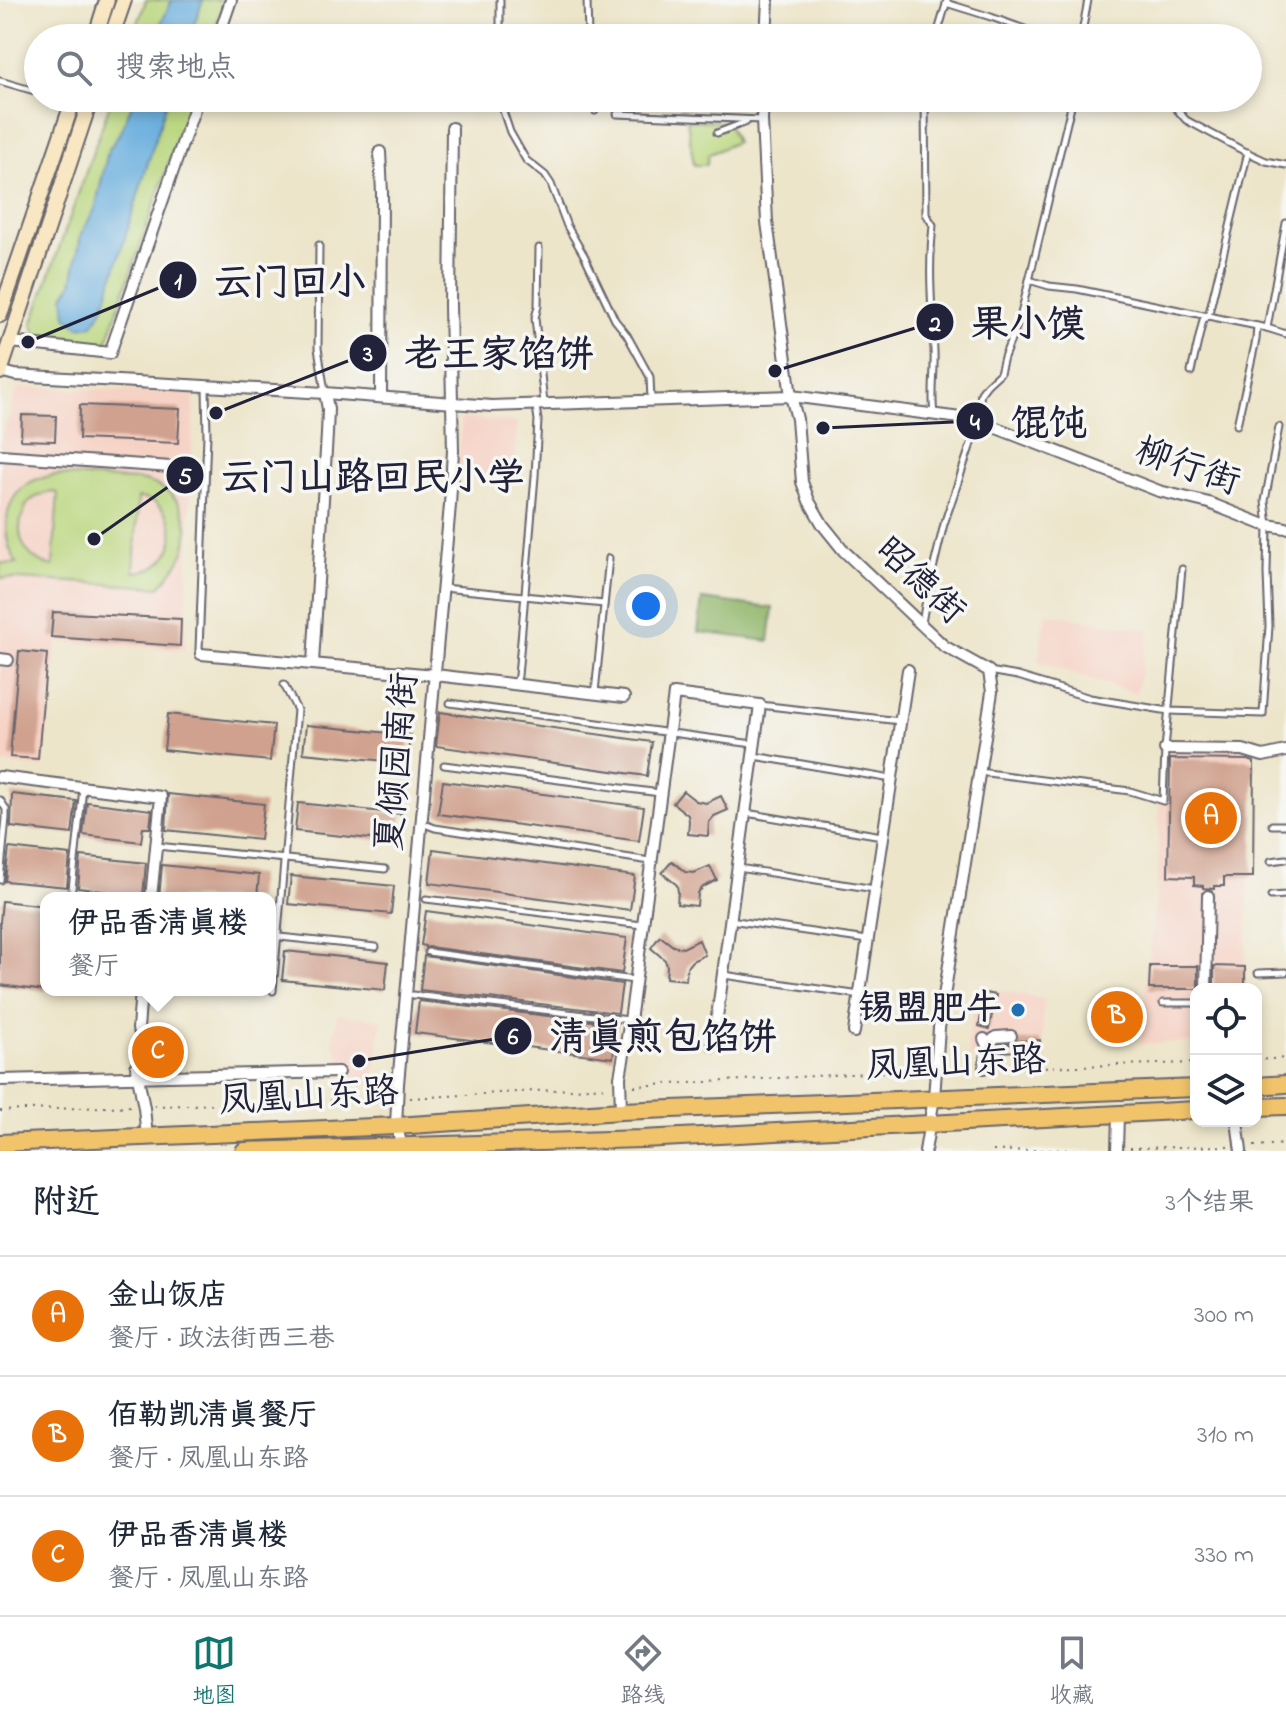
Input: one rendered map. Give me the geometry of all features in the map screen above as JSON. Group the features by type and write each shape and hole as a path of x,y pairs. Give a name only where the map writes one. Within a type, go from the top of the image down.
{"main road":[{"path":"99,24 107,0"},
{"path":"116,24 124,0"},
{"path":"1,309 70,112"},
{"path":"0,372 86,112"},
{"path":"1262,1086 1286,1084"},
{"name":"凤凰山东路","path":"0,1143 396,1126 621,1111 1190,1088"},
{"path":"1262,1107 1286,1106"},
{"name":"凤凰山东路","path":"244,1151 642,1139 1190,1110"}],"street":[{"path":"223,24 231,0"},
{"path":"767,24 768,0"},
{"path":"11,342 110,353 193,112"},
{"name":"昭德街","path":"759,112 757,120 767,222 791,396 797,419 802,482 809,501 844,551 944,646 989,671"},
{"name":"夏倾园南街","path":"403,1148 396,1126 397,1098 453,451 452,128"},
{"path":"380,152 381,397"},
{"name":"柳行街","path":"0,372 492,406 791,396 976,420 1159,491 1209,503 1262,524 1286,528"},
{"path":"313,663 327,434 325,393"},
{"path":"0,455 171,467"},
{"path":"201,654 435,675 624,697"},
{"path":"854,1032 908,670"},
{"path":"925,1151 934,1098 939,1028 992,692 989,671"},
{"path":"621,1111 620,1086 674,694 760,705 713,1046"},
{"path":"1165,749 1243,750 1263,756 1286,751"},
{"path":"0,777 161,797 152,892"},
{"path":"1206,983 1208,896"},
{"path":"138,1029 141,996"},
{"path":"984,1068 985,1042 1011,1036"},
{"path":"136,1072 147,1137"},
{"path":"0,1080 136,1072 338,1072"},
{"path":"1117,1150 1118,1114"},
{"path":"1238,1127 1241,1149"}],"lane":[{"path":"500,0 500,24"},
{"path":"587,0 588,24"},
{"path":"1084,24 1088,0"},
{"path":"940,24 946,2 1010,24"},
{"path":"0,81 24,88"},
{"path":"503,112 510,132 526,160 551,184 567,226 615,320 650,377 651,401"},
{"path":"925,112 926,214 933,225 930,286 935,415"},
{"path":"922,625 944,524 975,432 981,393 1000,373 1020,318 1070,112"},
{"path":"1179,112 1186,120 1266,161 1286,165"},
{"path":"617,114 757,120"},
{"path":"717,133 757,120"},
{"path":"1191,372 1203,320 1208,316 1248,152"},
{"path":"1267,328 1286,223"},
{"path":"319,245 318,348 325,393"},
{"path":"516,684 540,405 535,318 539,248"},
{"path":"1029,280 1286,334"},
{"path":"1237,425 1257,326"},
{"path":"201,654 206,386"},
{"path":"989,671 1018,676 1090,698 1169,711 1263,714 1269,626 1265,501 1279,427"},
{"path":"595,693 609,558"},
{"path":"979,772 1130,791 1163,801 1182,569"},
{"path":"443,588 604,604"},
{"path":"276,915 297,710 284,685"},
{"path":"450,703 669,732 892,779"},
{"path":"760,705 901,722"},
{"path":"444,765 661,794"},
{"path":"72,892 83,787"},
{"path":"0,800 6,809 0,880"},
{"path":"745,813 883,837"},
{"path":"427,825 651,861"},
{"path":"1272,825 1286,825"},
{"path":"156,846 385,869"},
{"path":"1271,861 1286,859"},
{"path":"737,868 876,889"},
{"path":"1271,896 1286,895"},
{"path":"426,899 643,925"},
{"path":"730,920 868,940"},
{"path":"276,936 376,947"},
{"path":"428,952 635,980"},
{"path":"1258,973 1286,972"},
{"path":"723,974 860,995"},
{"path":"413,995 630,1021"},
{"path":"1163,1003 1190,1003"}],"path":[{"path":"1262,1060 1286,1058"},
{"path":"0,1111 397,1098 936,1069 1190,1063"},
{"path":"993,1151 1241,1149 1286,1144"}],"shaded area":[{"path":"18,387 194,393 185,650 57,642 43,768 0,763 0,443"},
{"path":"461,418 517,422 514,477 458,472"},
{"path":"1046,613 1150,630 1136,694 1038,661"},
{"path":"1160,739 1253,741 1245,983 1190,983 1190,1042 1139,1044 1158,879"},
{"name":"锡盟肥牛","path":"978,986 1044,999 1042,1052 969,1058 968,1038"},
{"path":"338,1014 382,1020 373,1084 351,1084 333,1041"}],"green space":[{"path":"146,0 225,0 216,24 138,24"},
{"path":"107,112 186,112 105,347 37,343 37,334 32,325"},
{"path":"687,120 727,122 736,142 708,155 707,165 694,165"},
{"path":"54,475 144,481 159,486 176,500 185,518 187,540 180,561 160,587 0,578 0,563 17,564 8,541 10,506 24,487 35,480","holes":["52,492 58,493 53,566 38,560 26,550 20,528 29,502","138,498 152,501 162,509 169,520 172,534 171,547 164,559 152,568 134,572"]},
{"path":"702,599 773,608 769,641 698,632"}],"water":[{"path":"172,0 203,0 194,24 161,24"},
{"path":"129,112 164,112 103,309 93,325 79,327 66,316 64,296 72,284 81,234 95,209 108,151"}],"building":[{"path":"80,405 180,409 178,443 79,439"},
{"path":"22,415 56,416 55,441 21,440"},
{"path":"53,612 181,619 180,646 51,637"},
{"path":"19,651 47,654 38,759 10,757"},
{"path":"440,712 652,742 647,776 436,746"},
{"path":"168,714 274,725 270,761 164,750"},
{"path":"306,725 410,735 407,763 303,753"},
{"path":"1170,759 1254,762 1253,877 1224,877 1224,886 1215,886 1215,889 1194,885 1194,877 1168,876"},
{"path":"443,781 644,807 639,841 438,814"},
{"path":"683,791 696,801 706,803 721,796 728,810 714,816 709,822 708,836 688,834 688,815 673,803"},
{"path":"12,794 76,801 72,834 11,827"},
{"path":"168,794 264,804 260,840 166,830"},
{"path":"87,802 152,810 150,828 143,828 141,842 83,835"},
{"path":"298,803 402,814 399,842 295,831"},
{"path":"9,848 70,855 67,887 5,881"},
{"path":"433,849 635,876 630,910 429,883"},
{"path":"81,856 146,863 143,892 78,888"},
{"path":"672,861 685,872 694,873 710,866 717,880 698,893 697,906 677,904 677,885 662,873"},
{"path":"162,865 259,875 258,892 160,892"},
{"path":"291,876 394,886 391,914 288,904"},
{"path":"2,901 40,905 40,990 0,985"},
{"path":"426,911 627,938 622,973 425,948 421,945"},
{"path":"660,936 673,946 683,948 699,940 705,955 687,967 686,980 666,978 665,960 651,948"},
{"path":"285,951 388,962 385,990 282,980"},
{"path":"424,956 622,984 618,1013 420,990"},
{"path":"1150,966 1198,966 1198,983 1190,983 1190,989 1149,989"},
{"path":"1214,966 1245,967 1245,983 1214,983"},
{"path":"985,993 996,995 989,1029 979,1026"},
{"path":"419,1001 617,1024 613,1058 415,1033"},
{"path":"1104,1007 1133,1013 1130,1027 1101,1020"},
{"path":"1040,1040 1041,1050 998,1052 999,1045"}],"tunnel":[{"path":"136,1066 138,1029"}],"place":[{"name":"云门回小","path":"28,342"},
{"name":"果小馍","path":"775,371"},
{"name":"老王家馅饼","path":"216,413"},
{"name":"馄饨","path":"823,428"},
{"name":"云门山路回民小学","path":"94,539"},
{"name":"金山饭店","path":"1211,818"},
{"name":"锡盟肥牛","path":"1018,1010"},
{"name":"佰勒凯清真餐厅","path":"1117,1017"},
{"name":"伊品香清真楼","path":"158,1052"},
{"name":"清真煎包馅饼","path":"359,1061"}]}
